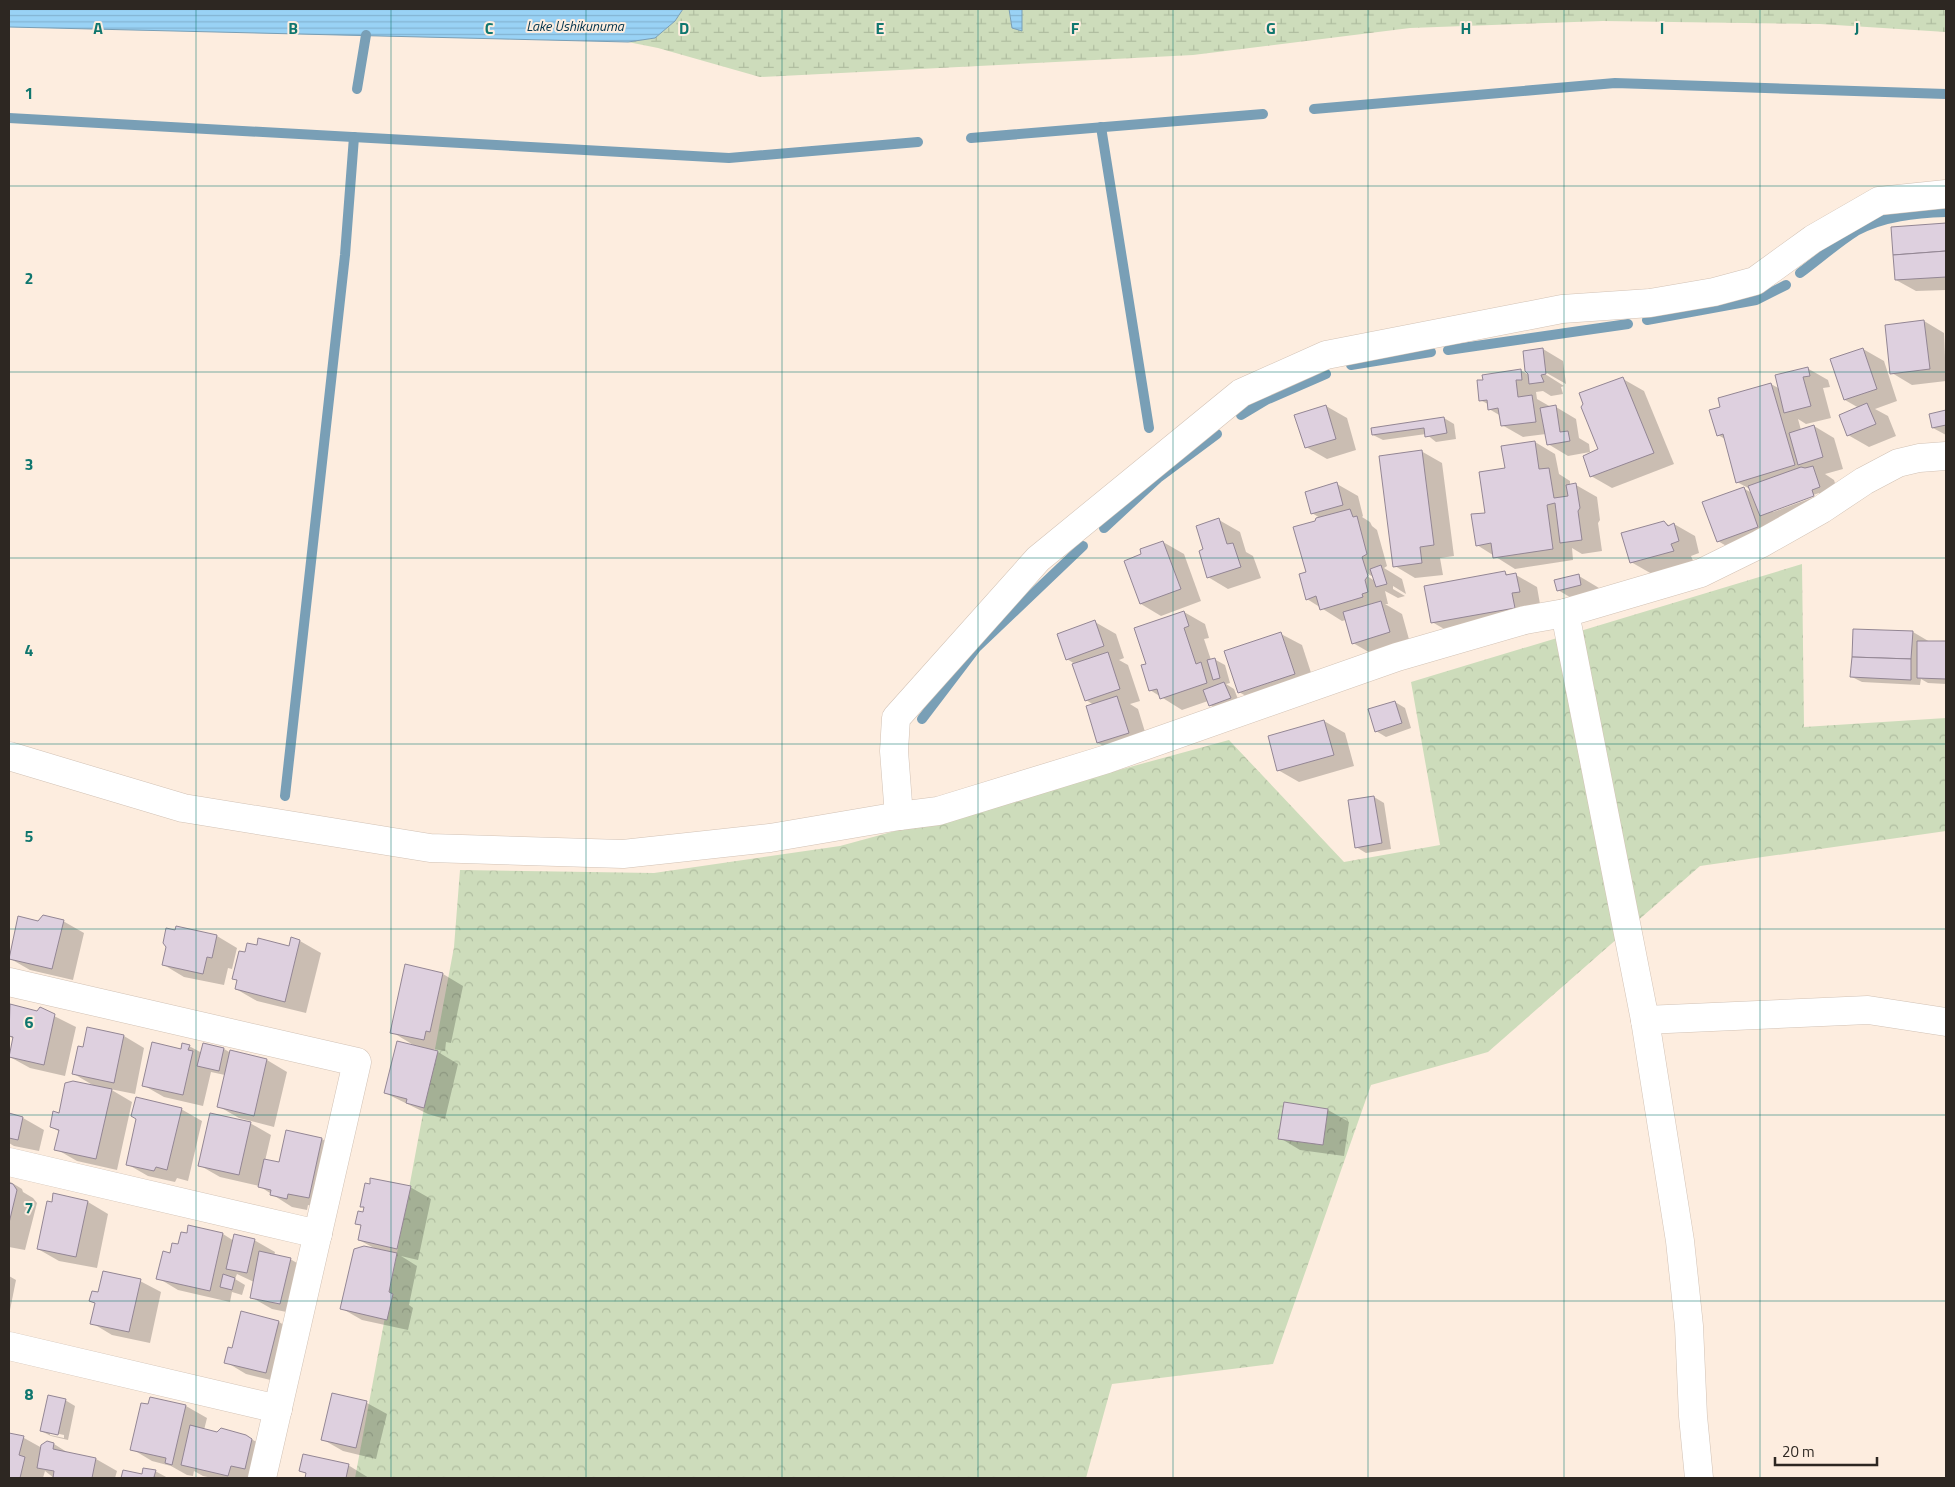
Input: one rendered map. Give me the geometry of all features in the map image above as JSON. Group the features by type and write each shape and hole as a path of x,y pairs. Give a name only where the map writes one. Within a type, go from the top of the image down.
{"street":[{"path":"899,816 894,751 896,718 1038,559 1241,393 1326,355 1562,309 1650,303 1714,292 1755,281 1813,239 1879,201 1946,194"},
{"path":"9,756 183,808 430,848 624,854 770,838 938,810 1107,759 1397,657 1525,620 1565,613 1701,573 1760,544 1822,509 1864,481 1898,463 1919,458 1946,456"},
{"path":"1565,613 1645,1020 1680,1241 1689,1326 1693,1416 1699,1478"},
{"path":"9,982 357,1062 262,1478"},
{"path":"1645,1020 1868,1010 1946,1022"},
{"path":"9,1162 318,1234"},
{"path":"9,1346 278,1409"}],"green space":[{"path":"683,9 1009,9 1012,28 1022,31 1022,9 1946,9 1946,32 1820,24 1603,21 1410,28 1193,55 760,77 658,48 628,42 655,38 675,21"},
{"path":"1802,564 1804,727 1946,718 1946,831 1700,866 1488,1052 1371,1085 1273,1364 1112,1384 1086,1478 355,1478 454,947 460,870 654,873 840,846 1229,740 1344,862 1440,845 1411,682"}],"water":[{"name":"Lake Ushikunuma","path":"9,9 683,9 675,21 655,38 628,42 9,27"},
{"path":"1009,9 1022,9 1022,31 1012,28"}],"building":[{"path":"1946,223 1946,251 1893,255 1891,227"},
{"path":"1946,251 1946,277 1895,280 1893,255"},
{"path":"1924,320 1930,369 1890,374 1885,325"},
{"path":"1543,348 1546,374 1541,375 1544,382 1529,384 1528,374 1525,371 1523,351"},
{"path":"1863,348 1877,389 1844,400 1830,359"},
{"path":"1808,367 1810,376 1803,377 1811,406 1784,413 1775,375"},
{"path":"1521,369 1522,380 1516,380 1518,397 1532,395 1536,422 1501,426 1498,408 1488,410 1487,400 1479,401 1477,380 1483,380 1482,375"},
{"path":"1623,377 1654,453 1590,477 1583,456 1598,449 1581,407 1583,404 1579,393"},
{"path":"1771,383 1795,465 1736,483 1723,434 1717,436 1709,410 1720,407 1718,398"},
{"path":"1867,403 1876,424 1847,436 1839,415"},
{"path":"1326,405 1336,439 1305,448 1294,415"},
{"path":"1556,405 1560,432 1568,431 1570,441 1547,445 1540,408"},
{"path":"1946,410 1946,425 1932,428 1929,414"},
{"path":"1444,417 1447,433 1425,437 1424,428 1372,435 1371,428"},
{"path":"1814,425 1823,457 1798,465 1789,433"},
{"path":"1535,441 1539,469 1549,468 1554,498 1568,496 1566,485 1576,483 1582,540 1560,543 1555,503 1547,505 1553,549 1493,558 1491,543 1476,546 1471,514 1485,513 1479,472 1505,468 1501,446"},
{"path":"1422,450 1434,545 1420,547 1422,563 1393,567 1379,456"},
{"path":"1813,466 1820,487 1812,490 1814,496 1760,516 1748,486 1801,467"},
{"path":"1337,482 1343,505 1311,514 1305,492"},
{"path":"1744,487 1758,527 1717,542 1702,502"},
{"path":"1350,509 1353,517 1357,516 1367,554 1362,557 1368,576 1365,580 1368,592 1362,594 1363,597 1320,610 1316,596 1306,600 1299,574 1306,572 1293,527 1315,521 1316,518"},
{"path":"1219,518 1227,544 1233,543 1241,567 1207,578 1199,551 1203,549 1196,526"},
{"path":"1664,521 1668,526 1674,523 1679,541 1671,544 1674,551 1630,563 1621,533"},
{"path":"1163,541 1181,589 1140,604 1124,561 1141,554 1140,549"},
{"path":"1381,565 1387,584 1376,587 1370,569"},
{"path":"1505,571 1506,575 1516,573 1520,592 1512,593 1515,608 1431,623 1424,586"},
{"path":"1579,574 1581,585 1557,591 1554,580"},
{"path":"1381,601 1390,632 1352,644 1343,612"},
{"path":"1184,611 1189,626 1184,628 1196,664 1201,662 1207,683 1160,699 1157,689 1149,691 1141,665 1146,664 1134,628"},
{"path":"1095,620 1104,646 1066,660 1057,634"},
{"path":"1853,629 1913,631 1911,659 1852,657"},
{"path":"1281,632 1295,674 1238,693 1224,651"},
{"path":"1917,641 1946,641 1946,679 1917,678"},
{"path":"1108,652 1120,689 1085,701 1072,664"},
{"path":"1852,657 1911,659 1911,680 1850,677"},
{"path":"1215,658 1220,678 1213,680 1207,660"},
{"path":"1224,682 1231,698 1209,706 1203,690"},
{"path":"1117,696 1129,733 1097,743 1086,706"},
{"path":"1395,701 1402,723 1375,732 1368,709"},
{"path":"1324,720 1334,755 1277,771 1268,736"},
{"path":"1374,796 1382,843 1355,848 1348,800"},
{"path":"43,915 64,920 52,969 9,959 18,916 38,921"},
{"path":"176,926 217,935 212,958 207,957 203,974 162,965 166,947 163,943 166,928 175,930"},
{"path":"291,937 300,940 285,1002 235,989 237,980 232,979 239,951 245,952 247,943 257,945 258,938 289,946"},
{"path":"405,964 443,973 430,1032 426,1031 424,1040 390,1033"},
{"path":"10,1004 37,1011 40,1007 55,1014 44,1065 9,1057 13,1037 9,1036"},
{"path":"87,1027 124,1035 114,1083 72,1074 78,1046 83,1047"},
{"path":"397,1041 438,1051 424,1108 406,1103 407,1099 384,1093"},
{"path":"152,1042 181,1049 182,1043 190,1045 188,1050 193,1051 183,1095 142,1086"},
{"path":"203,1043 224,1048 219,1071 197,1066"},
{"path":"230,1050 267,1059 254,1116 217,1107"},
{"path":"73,1081 112,1089 96,1159 54,1150 59,1130 50,1127 53,1111 59,1113 65,1083"},
{"path":"136,1097 182,1108 167,1170 156,1167 154,1171 126,1165 136,1119 131,1116"},
{"path":"1284,1102 1328,1109 1323,1145 1278,1139"},
{"path":"9,1113 23,1117 18,1140 9,1138"},
{"path":"210,1113 251,1122 239,1175 198,1166"},
{"path":"286,1130 322,1138 309,1198 288,1194 287,1199 270,1195 271,1190 258,1187 264,1159 279,1162"},
{"path":"370,1178 411,1186 397,1249 358,1240 361,1225 355,1224 358,1211 363,1212 364,1207 360,1207 365,1183 370,1184"},
{"path":"9,1183 13,1184 17,1190 9,1223"},
{"path":"53,1193 88,1201 76,1257 37,1249 47,1201 52,1202"},
{"path":"188,1225 223,1233 210,1291 156,1279 163,1251 170,1253 172,1243 178,1244 181,1232 187,1233"},
{"path":"234,1234 255,1239 247,1273 226,1269"},
{"path":"364,1246 397,1253 389,1292 393,1294 387,1320 340,1309 354,1249"},
{"path":"259,1251 291,1258 280,1304 250,1298"},
{"path":"103,1271 141,1279 129,1332 90,1324 95,1303 89,1301 92,1291 98,1292"},
{"path":"223,1274 235,1278 232,1290 220,1287"},
{"path":"241,1311 279,1321 266,1373 224,1363 228,1347 232,1348"},
{"path":"332,1393 367,1401 356,1448 321,1440"},
{"path":"48,1395 66,1399 58,1435 40,1431"},
{"path":"150,1397 186,1405 172,1465 165,1463 166,1458 130,1450 141,1403 148,1404"},
{"path":"190,1425 217,1432 221,1428 246,1435 252,1439 245,1469 231,1466 228,1476 181,1465"},
{"path":"9,1433 24,1436 19,1455 25,1457 20,1478 9,1478"},
{"path":"47,1441 54,1443 53,1449 96,1458 92,1478 53,1478 54,1471 37,1468 41,1445"},
{"path":"303,1454 349,1464 346,1478 305,1478 306,1473 299,1471"},
{"path":"143,1468 156,1470 154,1477 158,1478 121,1478 123,1470 142,1474"}],"waterway":[{"path":"357,89 366,35"},
{"path":"1314,109 1615,83 1946,94"},
{"path":"971,138 1263,114"},
{"path":"9,118 729,158 918,142"},
{"path":"1101,127 1149,428"},
{"path":"285,796 345,255 354,137"},
{"path":"1800,273 1856,231 1866,226 1900,216 1946,212"},
{"path":"1647,320 1756,300 1786,285"},
{"path":"1448,350 1628,324"},
{"path":"1351,365 1431,352"},
{"path":"1241,415 1266,400 1326,374"},
{"path":"1104,528 1158,478 1217,434"},
{"path":"922,719 976,648 1083,546"}]}
